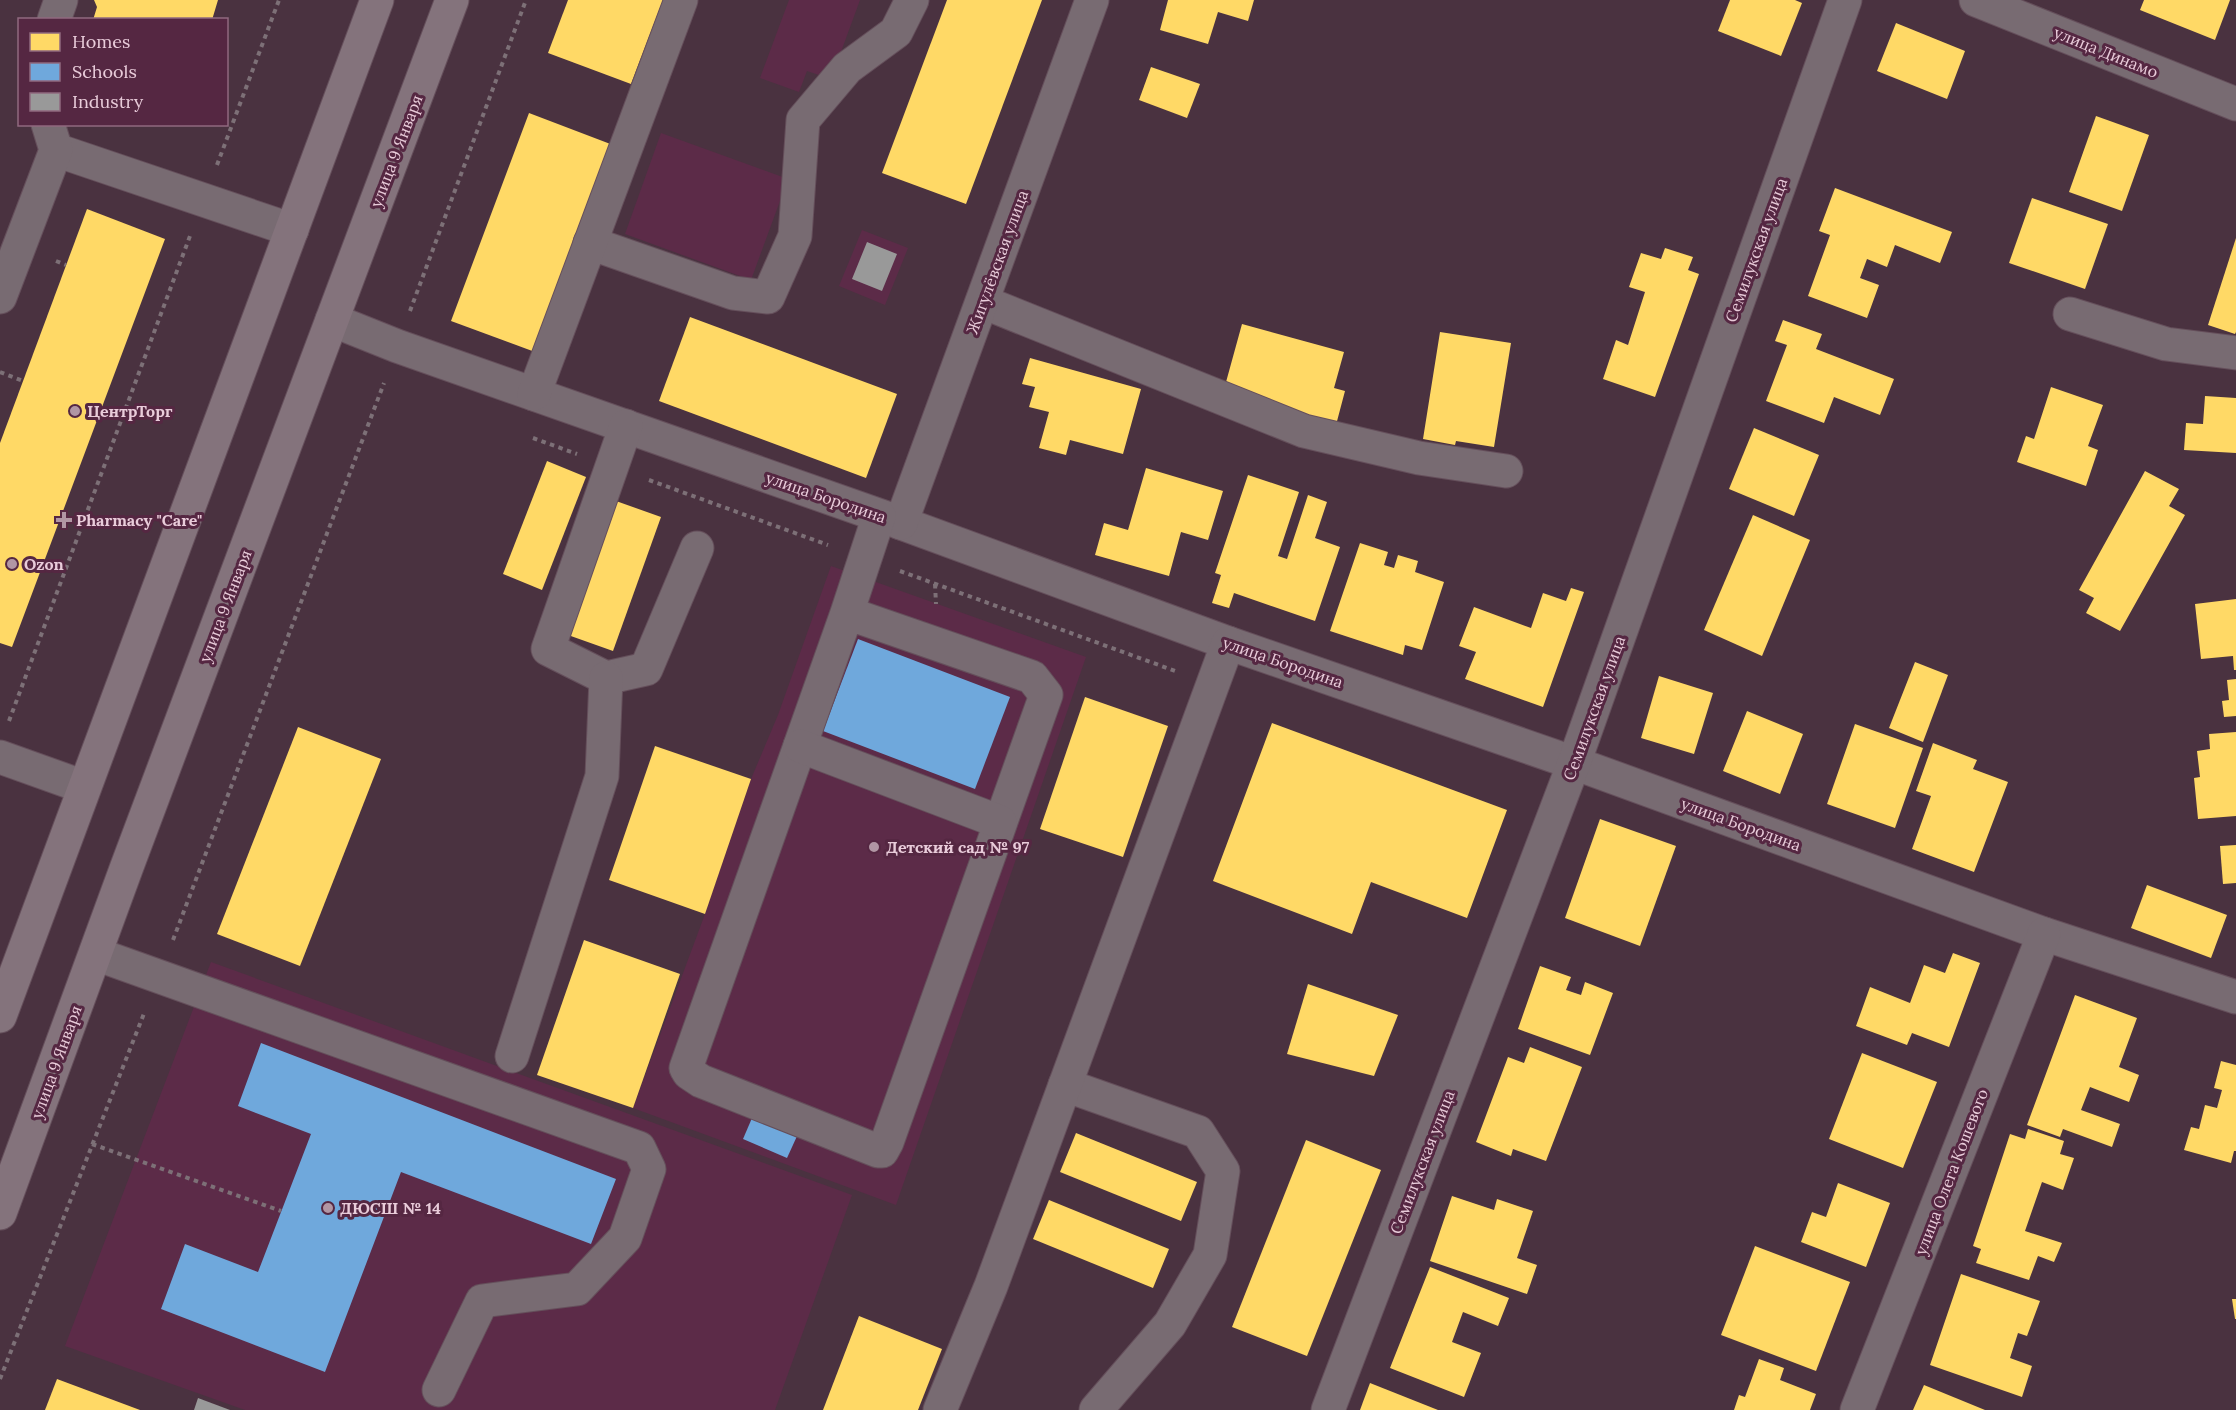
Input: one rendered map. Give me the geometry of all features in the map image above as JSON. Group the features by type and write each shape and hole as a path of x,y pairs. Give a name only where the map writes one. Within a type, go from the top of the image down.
{"main road":[{"path":"0,1016 377,0"},
{"name":"улица 9 Января","path":"0,1213 126,869 452,0"}],"street":[{"path":"55,18 61,0"},
{"path":"534,394 681,0"},
{"path":"590,243 733,292 768,297 795,236 803,120 847,68 896,32 912,0"},
{"name":"Жигулёвская улица","path":"1000,822 882,1151 873,1150 701,1081 689,1073 686,1068 865,558 890,520 982,302 1092,0"},
{"name":"Семилукская улица","path":"1328,1410 1574,763 1845,0"},
{"name":"улица Динамо","path":"1976,0 2236,104"},
{"path":"0,297 52,137 203,201 291,230"},
{"path":"982,302 1304,431 1419,458 1506,471"},
{"path":"2070,314 2166,344 2236,353"},
{"name":"улица Бородина","path":"332,320 397,346 890,520 1228,644 1574,763 2044,934 2236,997"},
{"path":"626,426 548,650 606,678 646,669 697,548"},
{"path":"800,746 1000,822 1046,695 1032,677 846,613"},
{"path":"940,1410 991,1286 1228,644"},
{"path":"512,1056 602,777 606,678"},
{"path":"0,757 84,787"},
{"name":"улица Олега Кошевого","path":"1857,1410 2044,934"},
{"path":"96,954 639,1148 649,1169 625,1238 577,1289 482,1301 439,1390"},
{"path":"1065,1085 1198,1132 1222,1171 1210,1255 1170,1324 1096,1410"}],"path":[{"path":"8,724 279,0"},
{"path":"0,1378 159,975 526,0"},
{"path":"0,372 23,381"},
{"path":"383,384 394,388"},
{"path":"525,435 1213,684"},
{"path":"92,1144 281,1211"}],"shaded area":[{"path":"789,0 860,0 831,79 807,71 799,92 760,78"},
{"path":"661,133 788,179 751,280 625,234"},
{"path":"862,230 908,248 885,305 839,286"},
{"name":"Детский сад № 97","path":"831,566 1086,657 896,1205 633,1108 705,914 751,779 778,715"},
{"path":"211,962 852,1195 775,1410 245,1410 65,1346"}],"building: Homes":[{"path":"94,0 218,0 213,18 94,18 97,7"},
{"path":"568,0 663,0 631,84 548,53"},
{"path":"947,0 1042,0 966,204 882,173"},
{"path":"1168,0 1254,0 1248,21 1218,12 1208,44 1160,30"},
{"path":"1730,0 1795,0 1802,3 1781,56 1718,31"},
{"path":"2144,0 2230,0 2215,40 2140,10"},
{"path":"1896,23 1965,51 1947,99 1877,71"},
{"path":"1151,67 1200,84 1187,118 1139,100"},
{"path":"529,113 613,145 535,352 451,321"},
{"path":"2096,116 2149,135 2122,211 2069,192"},
{"path":"1835,188 1952,232 1940,263 1895,245 1887,267 1867,259 1860,278 1879,285 1867,318 1808,296 1830,235 1819,231"},
{"path":"2032,198 2108,224 2085,289 2009,263"},
{"path":"87,209 165,239 12,647 0,643 0,443"},
{"path":"2236,238 2236,332 2235,334 2208,325"},
{"path":"1665,248 1693,257 1688,270 1699,274 1655,397 1603,379 1616,340 1628,345 1645,292 1629,287 1641,253 1661,259"},
{"path":"690,317 897,394 866,478 659,401"},
{"path":"1783,320 1822,334 1816,349 1894,379 1880,415 1834,397 1824,423 1766,401 1787,345 1775,341"},
{"path":"1242,324 1344,352 1334,388 1345,391 1336,425 1223,393"},
{"path":"1440,332 1511,343 1494,447 1456,441 1455,445 1423,439"},
{"path":"1030,358 1141,389 1123,454 1070,440 1066,455 1039,448 1049,412 1029,407 1035,387 1022,384"},
{"path":"2051,387 2103,405 2088,446 2098,450 2086,486 2017,462 2026,436 2034,439"},
{"path":"2205,396 2236,398 2236,453 2184,450 2186,423 2203,424"},
{"path":"1754,428 1819,455 1794,516 1729,489"},
{"path":"547,461 586,477 542,590 503,574"},
{"path":"1146,468 1223,491 1208,540 1181,532 1169,576 1095,555 1104,523 1128,530"},
{"path":"2145,471 2179,489 2169,506 2185,515 2120,631 2086,613 2094,598 2079,590"},
{"path":"1248,475 1299,492 1278,556 1287,559 1308,495 1327,502 1315,538 1340,547 1315,621 1234,593 1229,608 1212,603 1221,575 1215,573"},
{"path":"616,501 661,517 613,651 568,635"},
{"path":"1753,515 1810,540 1762,656 1704,630"},
{"path":"1360,543 1388,552 1384,565 1394,568 1398,555 1418,561 1415,572 1444,582 1422,650 1405,645 1403,655 1330,631"},
{"path":"1571,588 1584,592 1543,707 1465,679 1476,652 1459,646 1474,607 1531,628 1543,593 1566,601"},
{"path":"2236,599 2236,670 2234,670 2233,656 2201,659 2195,604"},
{"path":"1915,662 1948,675 1923,742 1889,728"},
{"path":"1659,676 1713,693 1694,754 1641,738"},
{"path":"2236,679 2236,716 2224,717 2222,701 2229,700 2227,680"},
{"path":"1085,697 1168,726 1123,857 1040,829"},
{"path":"1747,711 1803,734 1780,794 1723,771"},
{"path":"1272,723 1507,810 1467,918 1371,882 1352,934 1213,881"},
{"path":"1855,724 1923,748 1895,828 1827,804"},
{"path":"298,727 381,759 300,966 217,934"},
{"path":"2236,732 2236,816 2198,819 2194,778 2200,777 2197,751 2210,749 2209,734"},
{"path":"1933,743 1977,760 1973,769 2008,782 1974,872 1912,849 1931,796 1916,791"},
{"path":"655,746 751,779 705,914 609,880"},
{"path":"1600,819 1676,846 1640,946 1565,918"},
{"path":"2236,845 2236,883 2223,884 2220,846"},
{"path":"2147,885 2227,915 2211,958 2131,928"},
{"path":"584,940 680,974 633,1108 537,1075"},
{"path":"1953,953 1980,963 1949,1047 1912,1033 1907,1045 1856,1026 1870,987 1910,1003 1924,965 1945,973"},
{"path":"1540,966 1571,977 1566,990 1581,995 1585,982 1613,993 1590,1055 1518,1029"},
{"path":"1308,984 1398,1015 1374,1076 1287,1054"},
{"path":"2075,995 2137,1018 2119,1067 2139,1075 2129,1102 2090,1087 2081,1110 2120,1124 2112,1147 2063,1129 2060,1137 2027,1125"},
{"path":"1530,1047 1582,1067 1546,1161 1513,1149 1511,1156 1476,1142 1508,1057 1524,1063"},
{"path":"1862,1053 1937,1082 1903,1168 1829,1139"},
{"path":"2221,1061 2236,1065 2236,1151 2234,1151 2231,1163 2184,1150 2191,1127 2199,1129 2205,1105 2217,1108 2222,1090 2214,1088"},
{"path":"2028,1129 2064,1141 2060,1154 2074,1158 2063,1190 2042,1182 2025,1231 2062,1243 2054,1262 2038,1256 2029,1280 1976,1263 1981,1249 1973,1246 2010,1134 2025,1139"},
{"path":"1076,1133 1197,1182 1181,1221 1060,1172"},
{"path":"1306,1140 1381,1170 1307,1356 1232,1327"},
{"path":"1838,1183 1890,1203 1866,1267 1801,1242 1812,1212 1826,1217"},
{"path":"1452,1196 1494,1210 1497,1199 1533,1211 1517,1258 1537,1265 1527,1294 1430,1261"},
{"path":"1049,1200 1169,1249 1153,1288 1033,1239"},
{"path":"1755,1246 1850,1282 1816,1371 1721,1335"},
{"path":"1430,1267 1509,1298 1498,1326 1463,1312 1452,1342 1481,1353 1464,1397 1390,1368"},
{"path":"1961,1274 2040,1301 2027,1336 2018,1333 2010,1358 2032,1366 2022,1397 1930,1365"},
{"path":"2232,1299 2236,1299 2236,1319 2235,1319"},
{"path":"859,1316 942,1349 918,1410 823,1410"},
{"path":"1759,1359 1784,1368 1780,1380 1816,1394 1810,1410 1734,1410 1739,1395 1745,1397"},
{"path":"57,1379 140,1410 45,1410"},
{"path":"1370,1383 1438,1410 1360,1410"},
{"path":"1924,1385 1985,1410 1913,1410"}],"building: Schools":[{"path":"858,639 1010,697 975,789 823,731"},
{"path":"261,1043 616,1179 591,1244 401,1172 325,1372 161,1309 185,1244 258,1272 311,1134 238,1106"},
{"path":"758,1104 803,1123 787,1158 743,1139"}],"building: Industry":[{"path":"867,242 897,254 882,291 852,279"},
{"path":"198,1398 230,1410 194,1410"}],"place":[{"name":"ЦентрТорг","path":"75,411"},
{"name":"Pharmacy \"Care\"","path":"64,520"},
{"name":"Ozon","path":"12,564"},
{"name":"Детский сад № 97","path":"874,847"},
{"name":"ДЮСШ № 14","path":"328,1208"}]}
